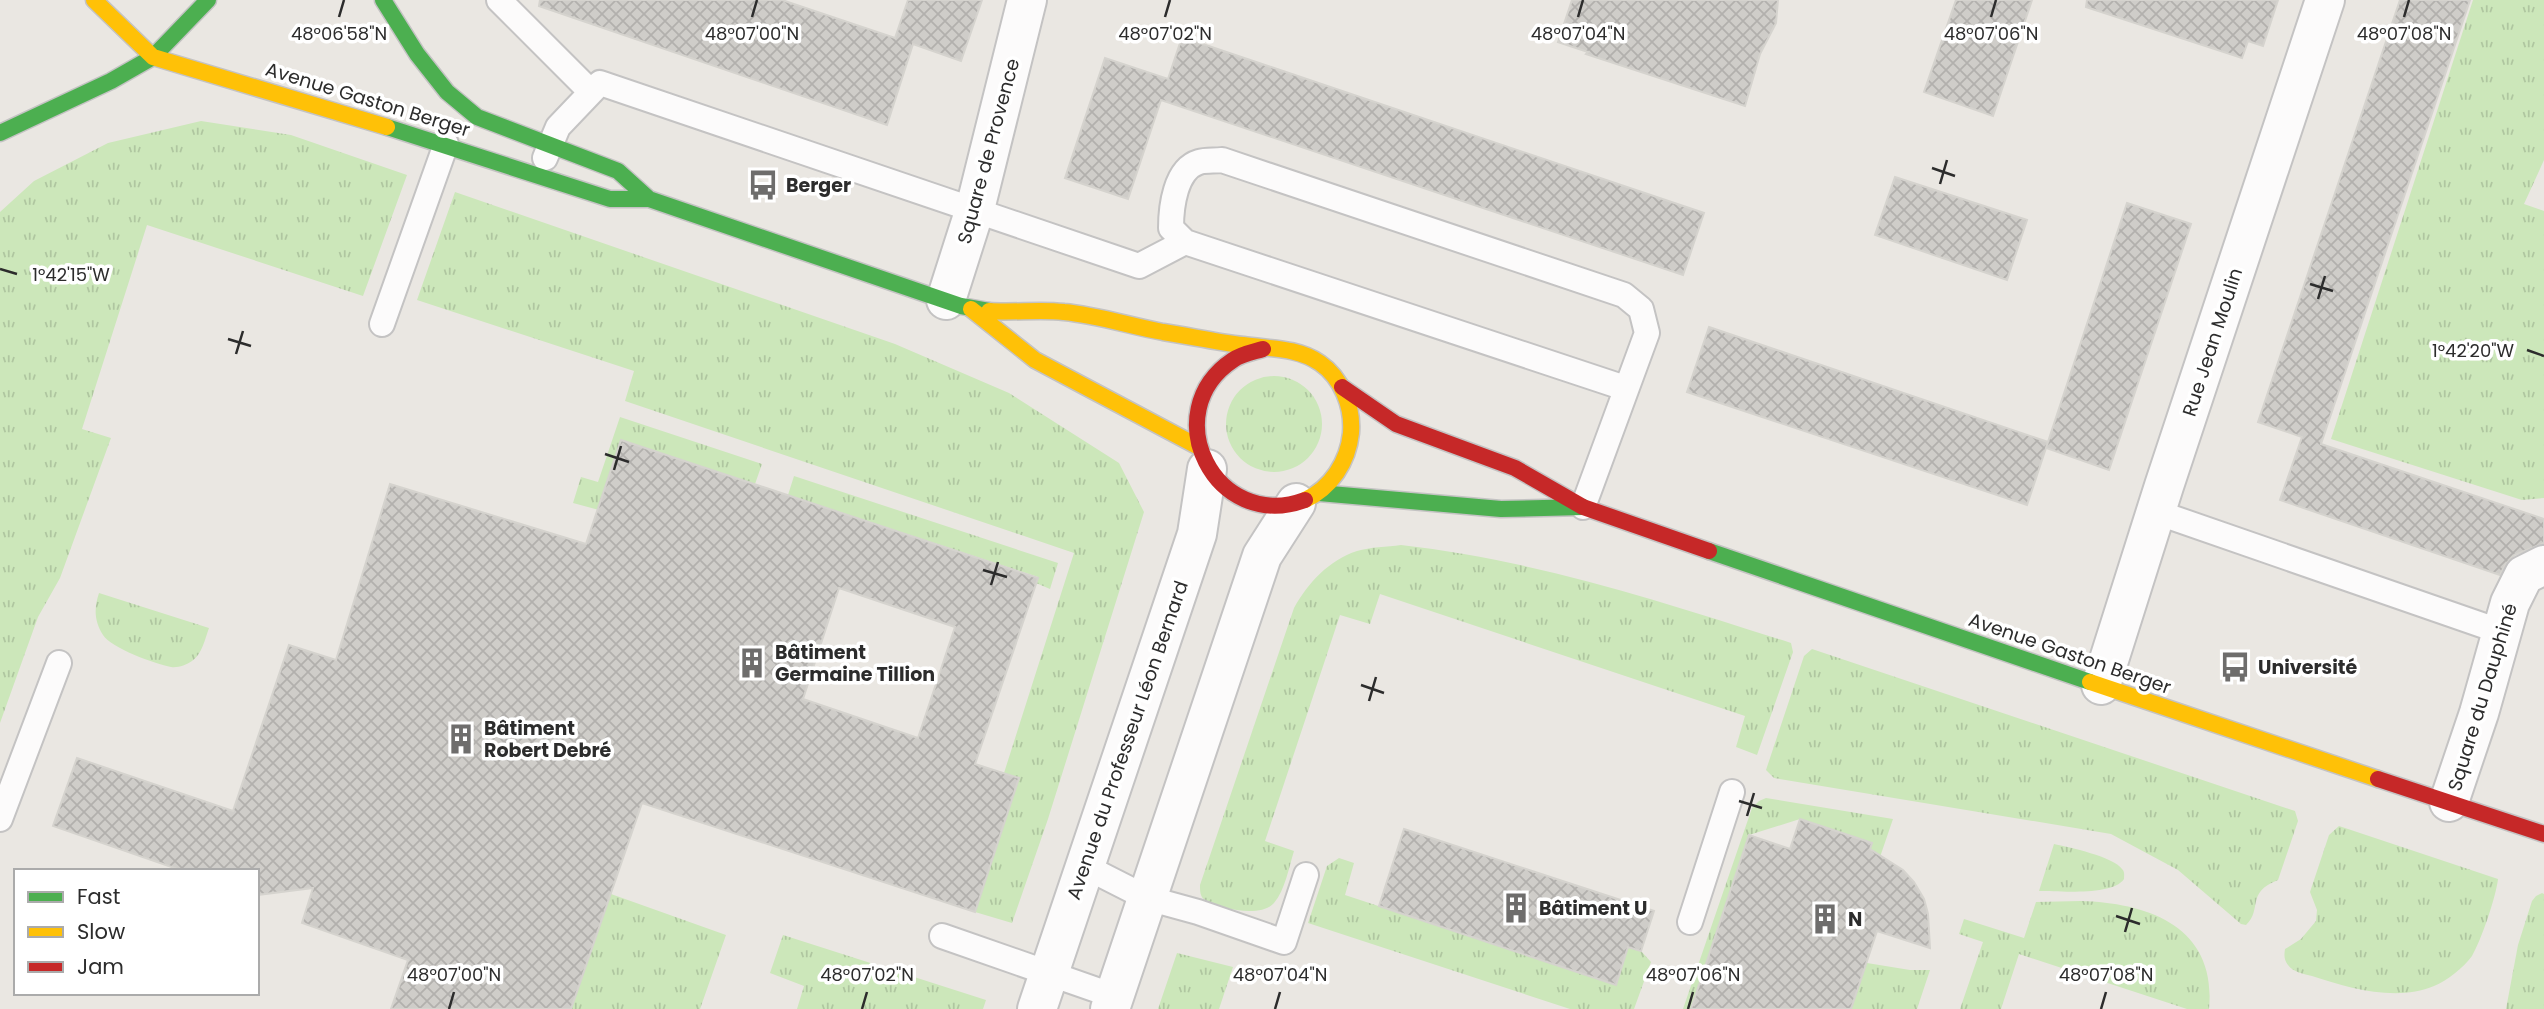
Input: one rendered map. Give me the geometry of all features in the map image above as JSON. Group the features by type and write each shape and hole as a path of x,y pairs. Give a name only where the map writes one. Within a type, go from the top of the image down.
{"street":[{"name":"Avenue Gaston Berger","path":"94,0 153,57 446,144 610,199 649,199 959,305 1067,312 1263,349 1286,349 1308,356 1327,369 1342,387 1396,425 1515,468 1583,507 1815,589 2544,834"},
{"path":"0,134 111,81 153,57 208,0"},
{"name":"Avenue Gaston Berger","path":"383,0 417,54 447,92 477,117 618,171 649,199"},
{"name":"Square de Provence","path":"959,305 975,209 1027,0"},
{"name":"Rue Jean Moulin","path":"2101,685 2325,0"},
{"name":"Avenue Gaston Berger","path":"959,305 1035,360 1202,458 1224,488 1246,501 1271,506 1307,498 1502,509 1583,507"},
{"name":"Avenue Gaston Berger","path":"1202,458 1197,414 1209,383 1233,360 1263,349"},
{"name":"Avenue Gaston Berger","path":"1307,498 1340,471 1351,444 1352,414 1342,387"},
{"name":"Avenue du Professeur Léon Bernard","path":"1037,1009 1197,534 1202,458"},
{"path":"1112,1002 1262,556 1307,498"},
{"name":"Square du Dauphiné","path":"2449,802 2479,713 2510,603 2524,575 2544,565"}],"lane":[{"path":"499,0 591,92"},
{"path":"539,176 558,127 600,83 1139,265 1185,242"},
{"path":"382,324 446,144"},
{"path":"1583,507 1647,333 1641,309 1624,295 1222,160 1197,162 1183,175 1171,207 1171,228 1185,242 1625,388"},
{"path":"2156,512 2502,632"},
{"path":"0,819 59,663"},
{"path":"1690,922 1732,792"},
{"path":"1084,866 1147,898 1198,912 1284,942 1306,875"},
{"path":"942,936 1049,973 1112,1002"}],"green space":[{"path":"2473,0 2544,0 2544,160 2524,204 2544,211 2544,498 2522,500 2331,439"},
{"path":"201,121 291,135 407,175 363,296 147,225 82,429 111,438 60,578 38,617 0,723 0,212 34,181 108,143"},
{"path":"455,192 895,344 1009,393 1119,463 1144,512 1048,819 1012,923 975,912 1019,779 1004,773 1074,553 625,401 634,371 417,300"},
{"path":"1274,376 1292,380 1308,390 1318,406 1322,424 1318,442 1308,458 1292,468 1274,472 1256,468 1240,458 1230,442 1226,424 1230,406 1240,390 1256,380"},
{"path":"620,417 762,464 755,484 621,440 599,510 573,503 581,477 598,482"},
{"path":"794,476 1058,563 1050,589 1036,583 1038,577 788,495"},
{"path":"1401,545 1500,561 1598,584 1791,643 1793,652 1757,755 1736,747 1745,716 1380,594 1370,624 1340,615 1265,841 1294,851 1278,898 1268,908 1250,911 1230,909 1205,900 1201,896 1200,885 1294,608 1313,581 1337,560 1362,550"},
{"path":"99,593 209,628 201,650 192,661 174,667 145,659 115,645 103,635 96,620"},
{"path":"1812,649 2295,811 2298,821 2278,880 2261,890 2251,919 2246,925 2241,924 2178,870 2111,834 1774,778 1766,770 1804,656"},
{"path":"1766,798 1893,819 1880,857 1868,854 1872,843 1800,819 1749,835 1691,1009 1683,1009 1752,808"},
{"path":"2339,826 2498,879 2476,949 2455,973 2439,984 2420,991 2389,993 2341,985 2299,972 2288,965 2285,949 2301,939 2316,921 2317,910 2310,892 2329,835"},
{"path":"2054,844 2110,860 2123,870 2124,879 2109,888 2098,890 2039,891"},
{"path":"1339,858 1354,863 1345,895 1615,984 1628,947 1641,951 1651,962 1634,1009 1570,1009 1308,923 1327,866"},
{"path":"2542,893 2544,1009 2506,1009 2518,945 2532,901"},
{"path":"611,894 726,935 700,1009 571,1009"},
{"path":"2081,901 2131,907 2174,925 2190,939 2202,958 2209,981 2209,1009 2187,1009 2019,954 2001,1009 1960,1009 1983,942 1959,934 1964,919 2024,938 2036,902"},
{"path":"783,935 986,1000 983,1009 797,1009 804,986 770,973"},
{"path":"1177,953 1233,967 1219,1009 1158,1009"},
{"path":"1867,963 1910,970 1930,970 1917,1009 1851,1009"}],"building":[{"path":"540,0 782,0 895,38 908,0 982,0 961,61 913,44 887,125 539,6"},
{"path":"1572,0 1778,0 1776,23 1760,54 1745,106 1586,54 1588,52 1558,42"},
{"path":"1956,0 2032,0 1993,116 1924,92"},
{"path":"2087,0 2278,0 2263,46 2248,41 2242,58 2086,7"},
{"path":"2400,0 2470,0 2321,444 2544,519 2544,543 2514,555 2500,575 2280,500 2302,437 2258,422"},
{"path":"1182,37 1704,213 1683,275 1161,100 1128,199 1065,178 1105,58 1168,79"},
{"path":"1895,177 2027,220 2007,280 1875,235"},
{"path":"2127,203 2191,224 2109,470 2046,448"},
{"path":"1709,327 2048,442 2027,505 1687,392"},
{"path":"621,440 1038,578 975,764 1019,778 975,912 642,803 571,1009 391,1009 408,960 302,923 313,888 259,895 259,869 177,869 53,826 77,758 233,811 289,645 336,660 390,484 586,544","holes":["839,588 955,627 918,738 803,699"]},
{"name":"N","path":"1800,819 1872,843 1870,849 1903,870 1924,899 1928,914 1930,948 1877,931 1851,1009 1691,1009 1749,835 1790,849"},
{"name":"Bâtiment U","path":"1404,829 1654,911 1641,951 1628,947 1616,985 1379,906"}],"traffic: fast":[{"path":"0,133 111,81 153,57 208,0"},
{"path":"383,0 417,54 447,92 477,117 618,171 649,199"},
{"path":"387,127 610,199 649,199 961,306 989,311"},
{"path":"1319,493 1501,509 1583,507"},
{"path":"1709,551 2090,682"}],"traffic: slow":[{"path":"94,0 153,57 387,127"},
{"path":"971,309 1035,360 1197,446"},
{"path":"989,311 1076,313 1163,332 1283,349 1320,363 1340,385 1348,403 1351,433 1346,454 1337,473 1323,489 1305,500"},
{"path":"2090,682 2378,779"}],"traffic: jam":[{"path":"1263,349 1236,358 1210,382 1199,408 1198,436 1206,462 1222,484 1245,499 1273,506 1305,500"},
{"path":"1342,387 1396,424 1515,468 1583,507 1709,551"},
{"path":"2378,779 2544,834"}],"place":[{"name":"Berger","path":"763,185"},
{"name":"Bâtiment Germaine Tillion","path":"752,663"},
{"name":"Université","path":"2235,667"},
{"name":"Bâtiment Robert Debré","path":"461,739"},
{"name":"Bâtiment U","path":"1516,908"},
{"name":"N","path":"1825,919"}]}
